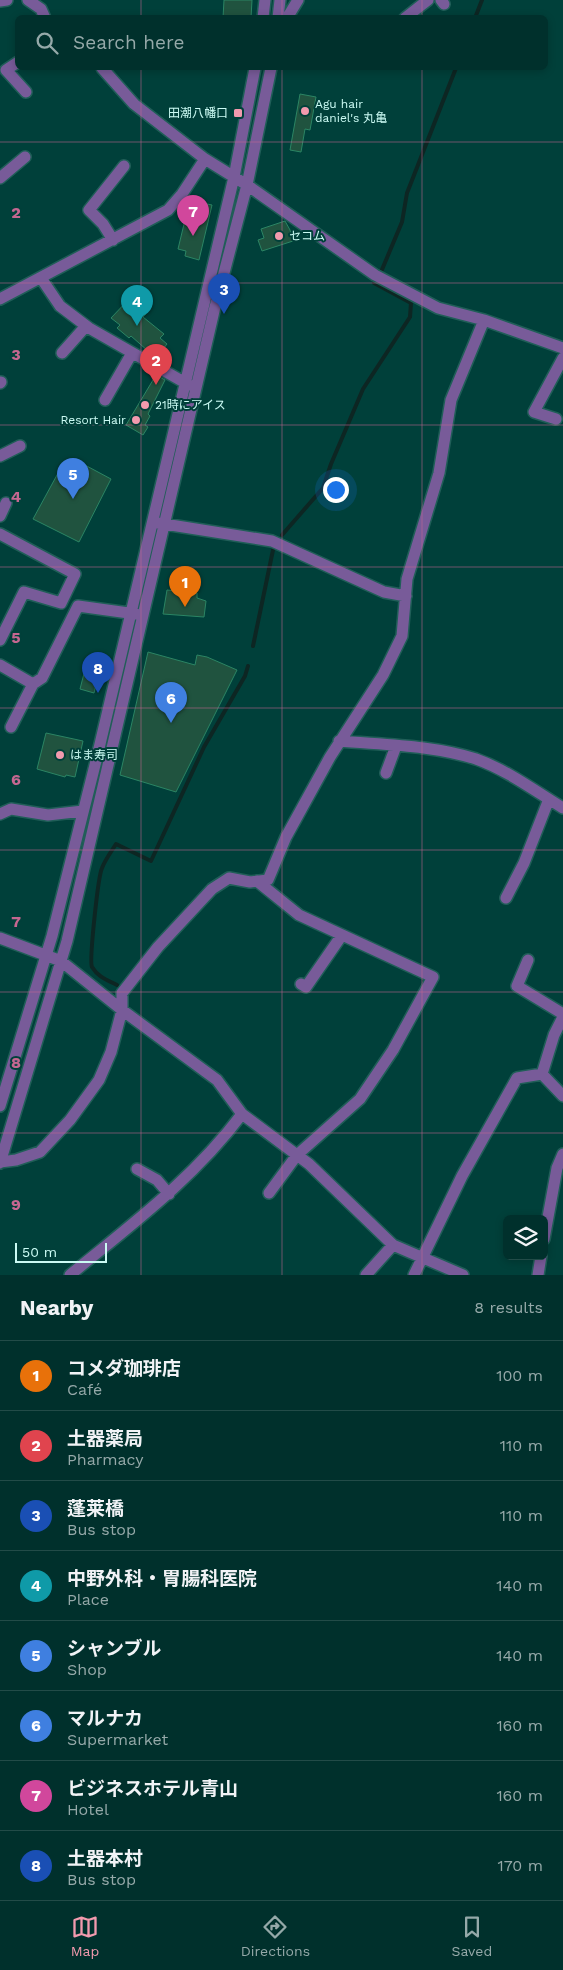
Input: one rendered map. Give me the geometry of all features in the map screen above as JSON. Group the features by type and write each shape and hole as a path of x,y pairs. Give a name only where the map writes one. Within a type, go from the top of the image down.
{"street":[{"path":"0,1 7,0"},
{"path":"28,0 41,9 44,15"},
{"path":"263,15 265,0"},
{"path":"278,15 280,0"},
{"path":"290,15 298,0"},
{"path":"409,15 428,0"},
{"path":"15,64 6,70 26,92"},
{"path":"104,70 134,104 205,159 390,284 438,308 484,320 563,348"},
{"path":"0,1106 46,955 83,811 234,177 255,70"},
{"path":"0,1162 61,960 246,185 271,70"},
{"path":"0,178 25,157"},
{"path":"0,299 168,210 182,194 205,159"},
{"path":"113,240 104,224 89,210 124,166"},
{"path":"41,278 60,306 86,326 196,389"},
{"path":"0,1162 40,1152 70,1120 99,1080 111,1052 122,1010 122,993 158,947 212,889 229,878 257,881 268,880 286,837 339,741 383,675 402,636 407,579 439,473 451,400 484,320"},
{"path":"62,354 86,326"},
{"path":"105,400 132,353"},
{"path":"556,419 534,412 563,358"},
{"path":"0,456 20,446"},
{"path":"0,516 6,503"},
{"path":"151,522 272,541 384,592 406,596"},
{"path":"0,534 41,549 75,574 62,603"},
{"path":"0,640 24,592 62,603 144,615"},
{"path":"11,727 33,684 42,678 78,606"},
{"path":"0,665 33,684"},
{"path":"339,741 428,748 476,760 510,776 563,808"},
{"path":"386,773 396,746"},
{"path":"506,898 524,863 549,799"},
{"path":"0,814 11,809 48,815 83,811"},
{"path":"257,881 299,916 433,977 393,1050 360,1099 297,1155 268,1193"},
{"path":"301,984 306,986 342,935"},
{"path":"0,938 61,960 122,1010 217,1080 242,1114 297,1155 393,1245 463,1275"},
{"path":"528,960 517,986 563,1016 558,1044 542,1074"},
{"path":"542,1074 563,1096"},
{"path":"414,1275 424,1258 462,1176 517,1078 542,1074"},
{"path":"70,1275 169,1194 224,1138 242,1114"},
{"path":"548,1217 557,1168 563,1154"},
{"path":"137,1169 157,1180 169,1194"},
{"path":"366,1275 393,1245"},
{"path":"538,1275 540,1260"}],"building":[{"path":"224,0 252,0 251,15 223,15"},
{"path":"300,94 316,97 310,130 305,129 301,152 290,150"},
{"path":"188,200 212,205 199,260 185,256 186,251 178,249 185,220 181,219"},
{"name":"セコム","path":"285,221 293,241 262,251 258,240 264,238 261,229"},
{"path":"129,299 146,314 143,317 164,334 160,338 167,344 159,354 152,348 148,351 131,336 129,338 117,328 120,325 111,318"},
{"path":"156,375 165,380 148,414 150,416 145,425 148,427 143,435 126,425"},
{"path":"63,464 79,472 83,464 111,479 79,542 33,519"},
{"path":"167,590 197,593 197,598 206,601 204,617 163,614"},
{"path":"148,652 195,665 197,655 207,657 237,670 176,792 120,775"},
{"path":"88,658 102,661 94,693 80,689"},
{"name":"はま寿司","path":"46,733 83,741 75,777 66,775 65,777 37,769"}],"waterway":[{"path":"476,15 482,0"},
{"path":"381,272 402,222 407,193 455,70"},
{"path":"282,535 323,488 331,464 363,389 410,317 411,303 374,283"},
{"path":"253,646 273,550"},
{"path":"117,985 100,976 92,967 91,961 94,919 102,868 116,844 151,861 204,747 245,676 248,666"}],"place":[{"name":"Agu hair daniel's 丸亀","path":"305,111"},
{"name":"田潮八幡口","path":"238,113"},
{"name":"ビジネスホテル青山","path":"193,236"},
{"name":"セコム","path":"279,236"},
{"name":"蓬莱橋","path":"224,314"},
{"name":"中野外科・胃腸科医院","path":"137,326"},
{"name":"土器薬局","path":"156,385"},
{"name":"21時にアイス","path":"145,405"},
{"name":"Resort Hair","path":"136,420"},
{"name":"シャンブル","path":"73,499"},
{"name":"コメダ珈琲店","path":"185,607"},
{"name":"土器本村","path":"98,693"},
{"name":"マルナカ","path":"171,723"},
{"name":"はま寿司","path":"60,755"}]}
